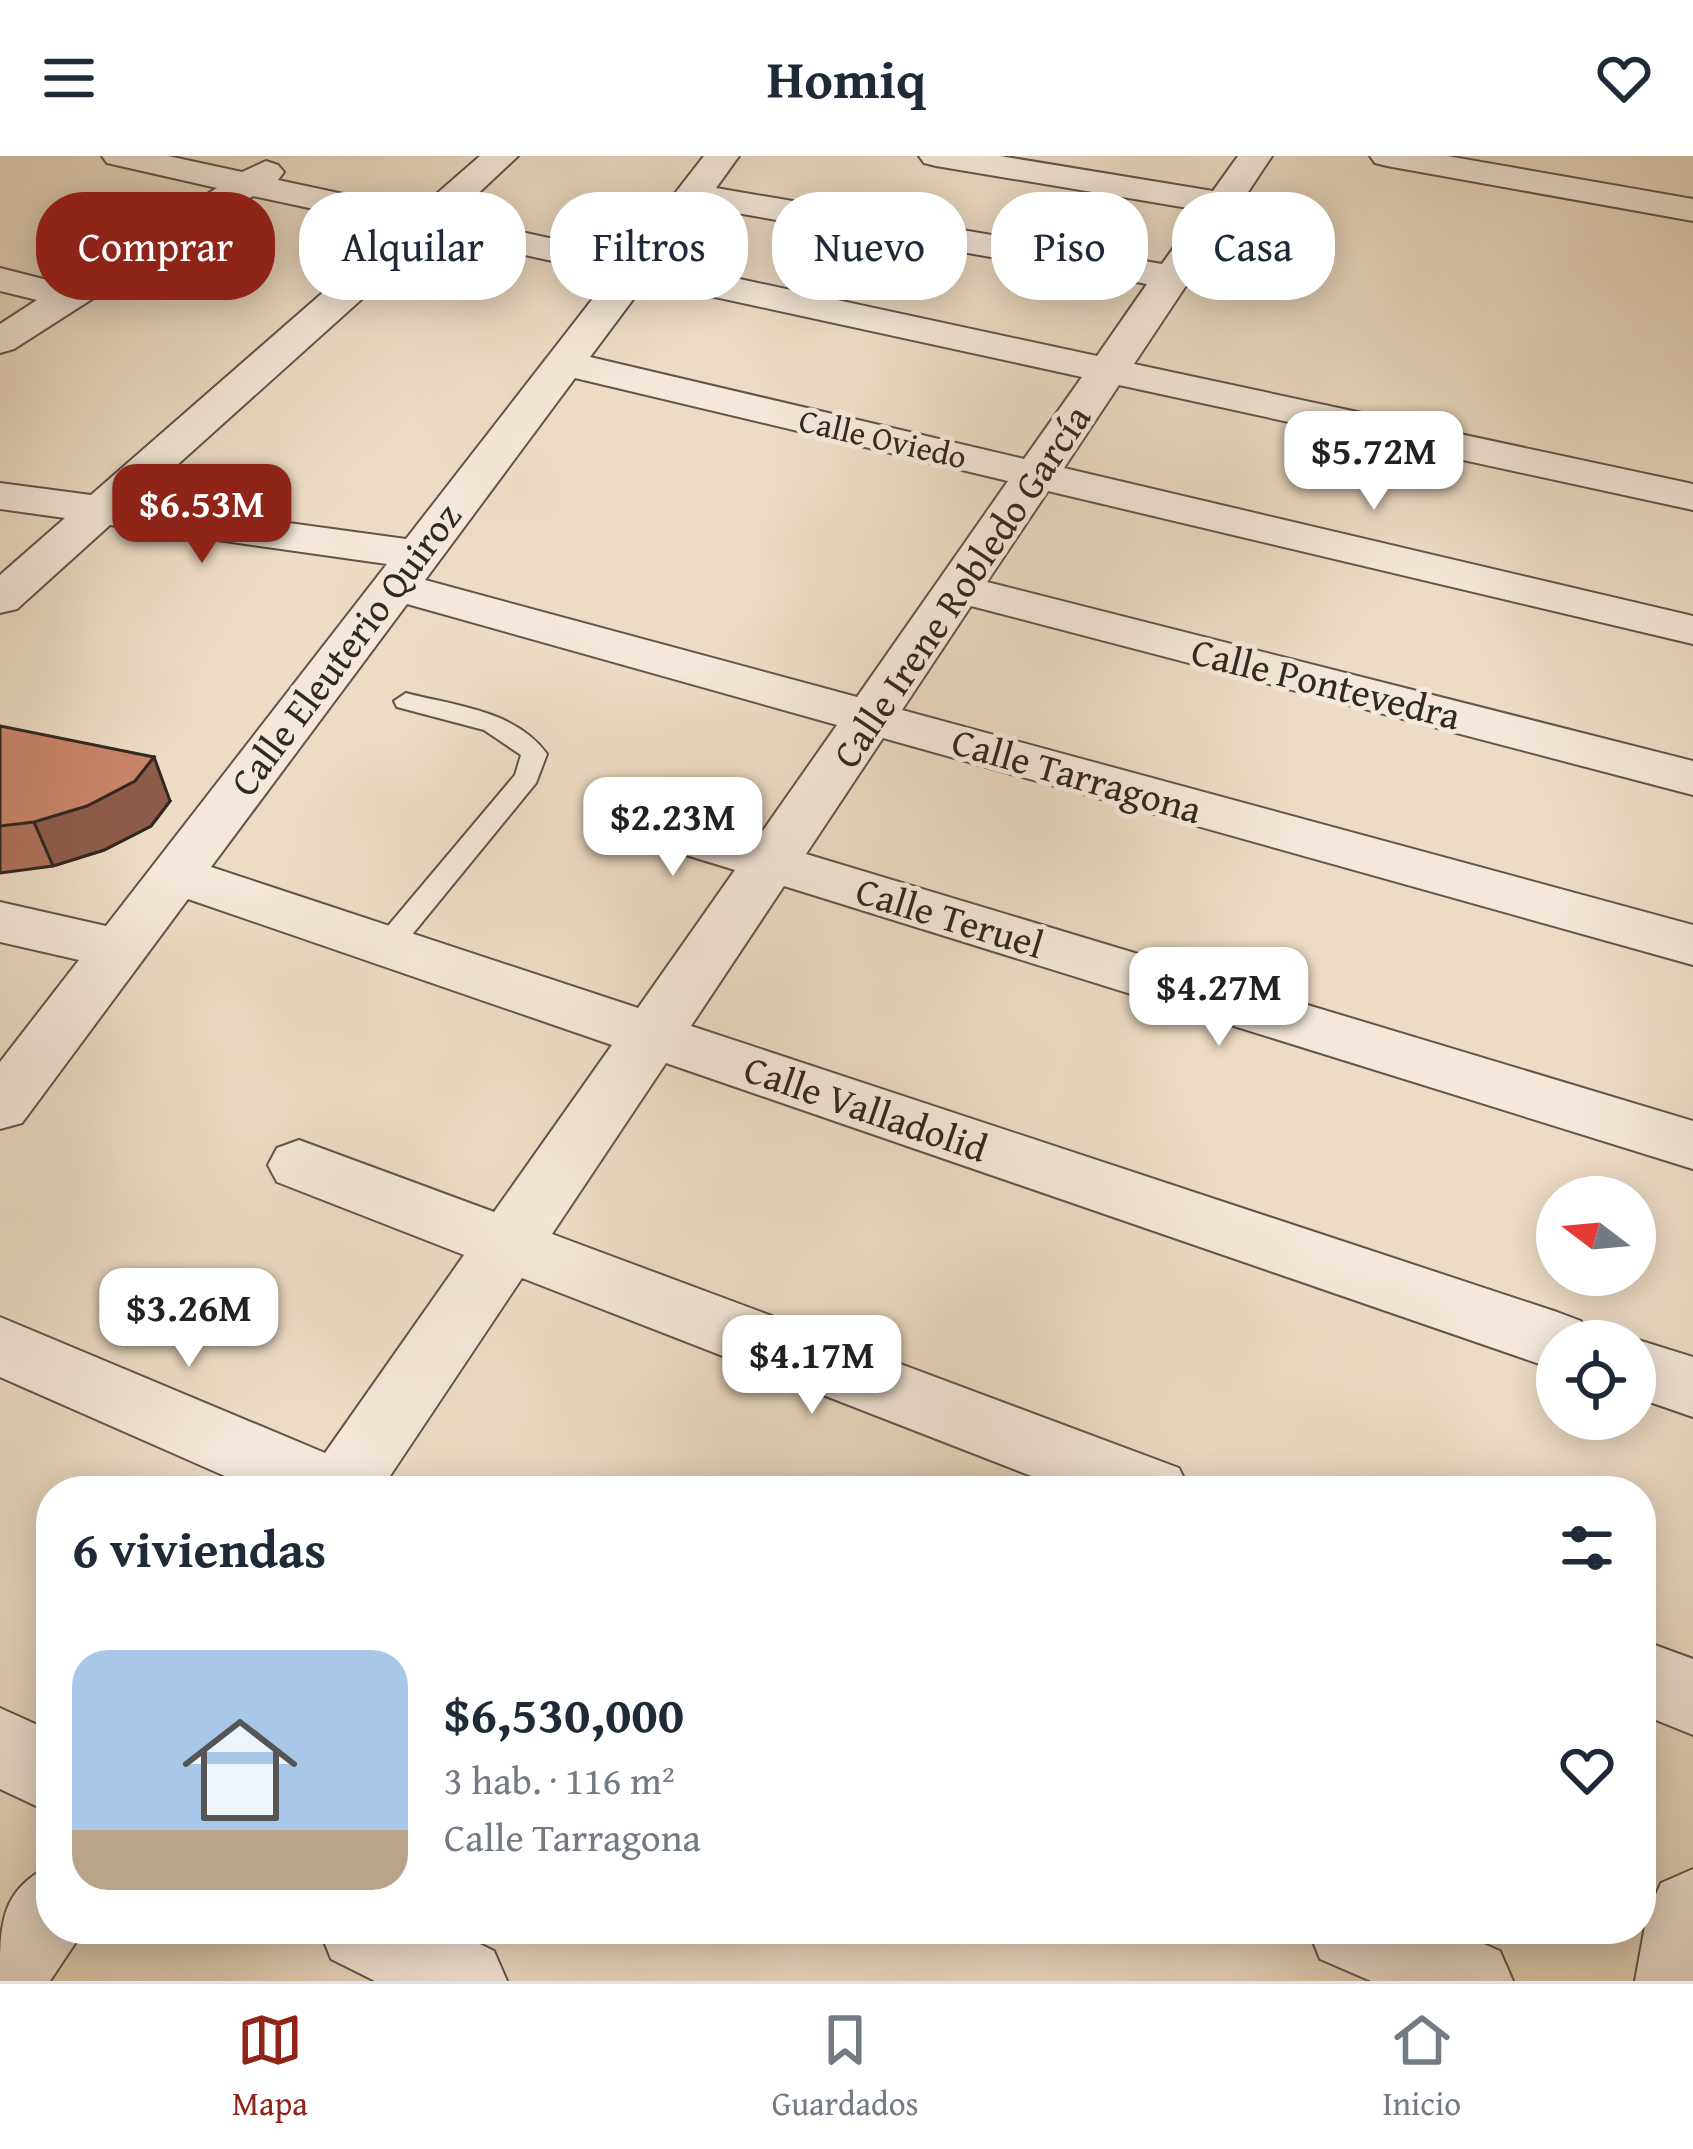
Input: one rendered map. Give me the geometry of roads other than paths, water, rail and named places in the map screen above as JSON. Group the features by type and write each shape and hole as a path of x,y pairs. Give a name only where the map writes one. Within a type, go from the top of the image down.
{"street":[{"path":"119,156 299,196"},
{"path":"233,192 291,156"},
{"path":"460,192 501,156"},
{"name":"Calle Eleuterio Quiroz","path":"694,192 722,156"},
{"path":"936,156 1172,195"},
{"name":"Calle Irene Robledo García","path":"1230,192 1255,156"},
{"path":"1387,156 1645,189 1693,210"},
{"path":"748,205 1172,277"},
{"name":"Calle Irene Robledo García","path":"348,1476 1172,277"},
{"path":"0,279 36,288"},
{"path":"748,292 1693,496"},
{"path":"0,341 64,300"},
{"path":"0,598 338,300"},
{"name":"Calle Eleuterio Quiroz","path":"0,1106 611,300"},
{"name":"Calle Oviedo","path":"563,362 1693,630"},
{"name":"Calle Tarragona","path":"0,496 404,570 871,718 1693,945"},
{"name":"Calle Pontevedra","path":"959,589 1693,778"},
{"name":"Calle Teruel","path":"620,816 1693,1145"},
{"name":"Calle Valladolid","path":"176,875 1536,1334"},
{"path":"0,922 119,949"},
{"path":"299,1165 1115,1476"},
{"path":"0,1346 303,1476"},
{"path":"1656,1375 1693,1388"},
{"path":"1656,1683 1693,1697"},
{"path":"0,1747 36,1765"},
{"path":"1682,1981 1693,1915"},
{"path":"0,1978 36,1927"},
{"path":"391,1944 464,1981"},
{"path":"1385,1944 1470,1981"}],"lane":[{"path":"387,946 527,777 534,754 521,737 495,726 406,701"}]}
